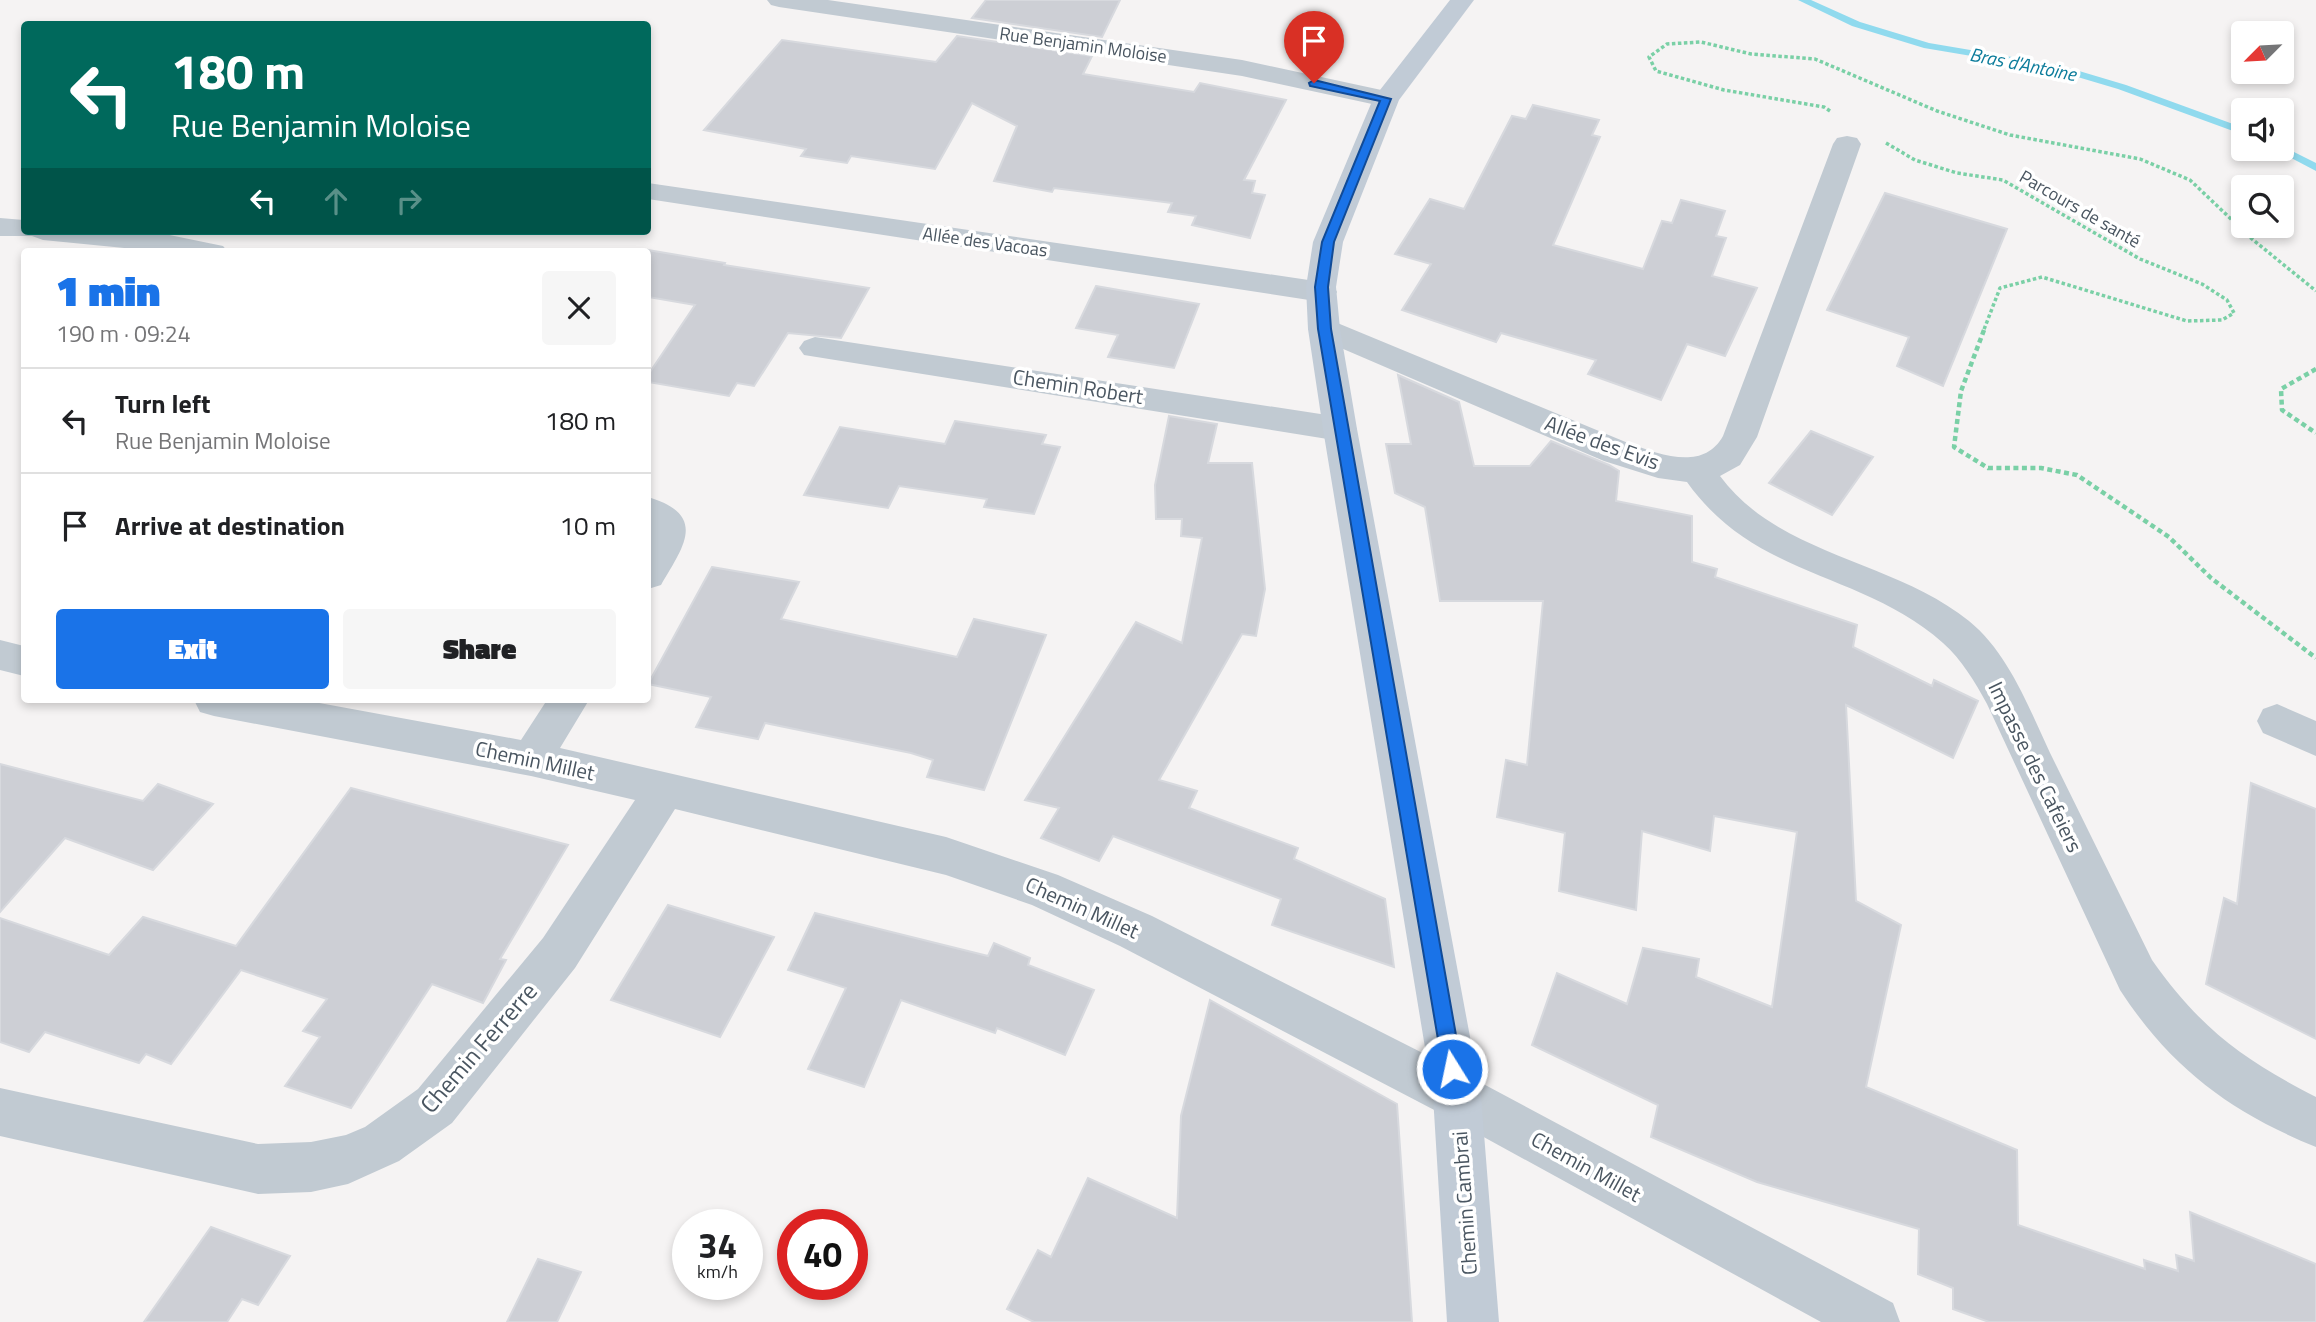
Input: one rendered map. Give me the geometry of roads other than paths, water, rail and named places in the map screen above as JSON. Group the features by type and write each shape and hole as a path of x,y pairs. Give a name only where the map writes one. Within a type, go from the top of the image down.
{"street":[{"name":"Rue Benjamin Moloise","path":"779,0 1242,68 1386,99"},
{"name":"Chemin Cambrai","path":"1462,0 1386,99 1328,242 1322,292 1324,329 1340,429 1457,1096 1473,1322"},
{"path":"1697,470 1727,457 1740,437 1843,131"},
{"name":"Allée des Vacoas","path":"651,191 1322,292"},
{"path":"0,227 21,229"},
{"path":"91,235 150,240 192,248"},
{"name":"Allée des Evis","path":"1324,329 1616,452 1656,466 1697,470"},
{"name":"Chemin Robert","path":"815,348 1340,429"},
{"name":"Impasse des Cafeiers","path":"1697,470 1708,490 1727,512 1757,531 1904,599 1932,614 1956,632 1993,679 2136,975 2156,1007 2182,1038 2211,1063 2316,1123"},
{"path":"651,512 669,525 668,542 651,570"},
{"path":"0,655 21,661"},
{"name":"Chemin Millet","path":"230,703 531,760 665,789 946,856 1043,889 1136,931 1457,1096 1874,1322"},
{"path":"531,760 567,703"},
{"path":"2277,720 2316,739"},
{"name":"Chemin Ferrerre","path":"0,1112 258,1169 311,1167 348,1159 382,1144 435,1106 559,953 665,789"}],"waterway":[{"name":"Bras d'Antoine","path":"1803,0 1856,24 1928,46 2055,67 2122,87 2231,127"},
{"name":"Bras d'Antoine","path":"2294,156 2316,168"}]}
